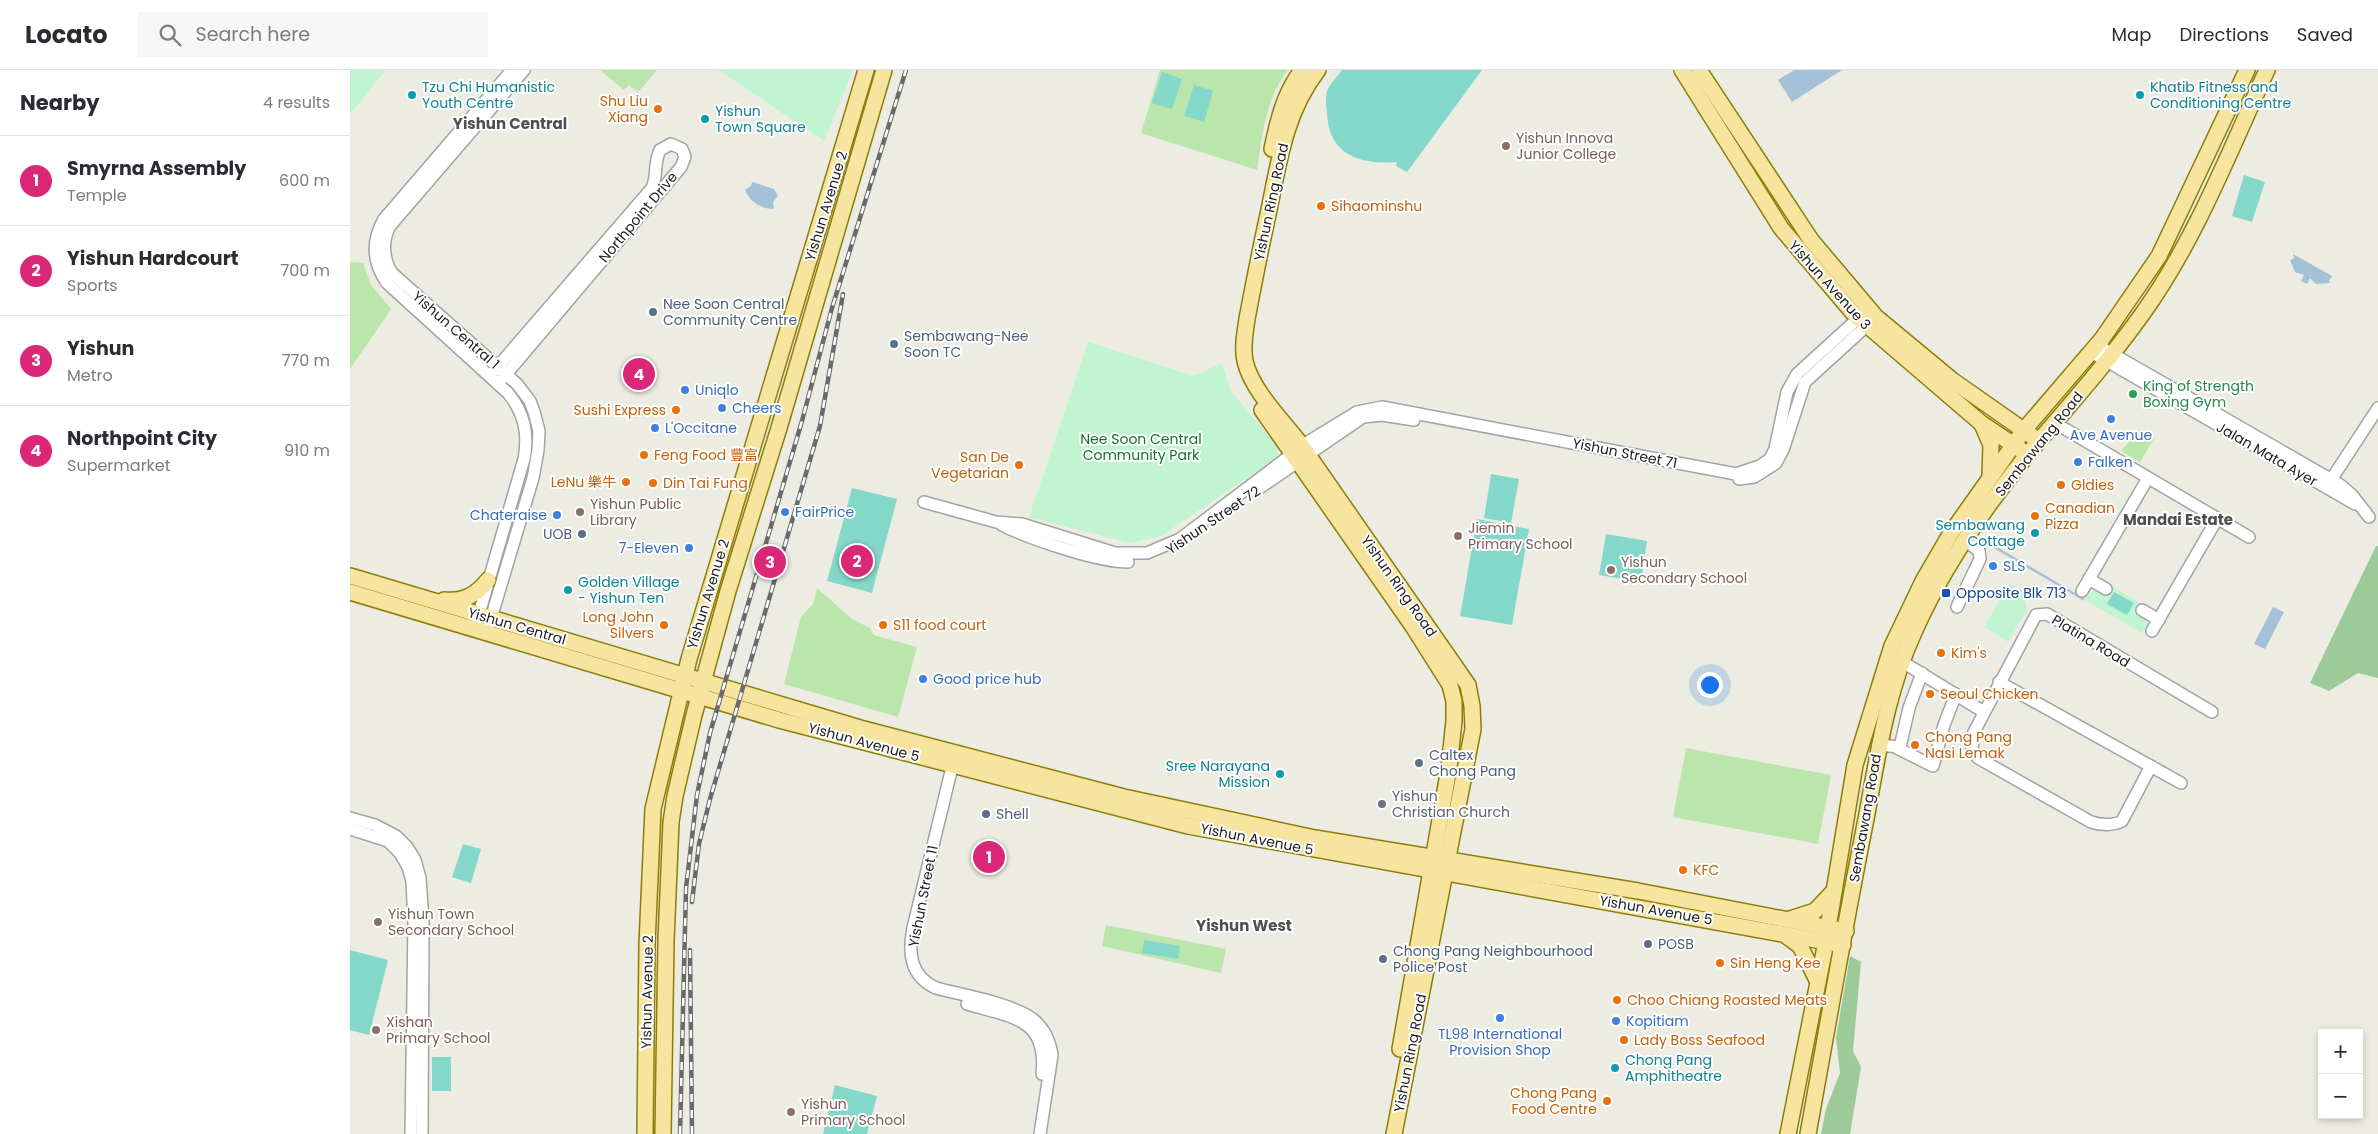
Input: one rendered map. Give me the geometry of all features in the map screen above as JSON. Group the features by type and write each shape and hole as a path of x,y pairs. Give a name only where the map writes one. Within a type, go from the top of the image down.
{"main road":[{"name":"Yishun Avenue 2","path":"645,1134 647,944 653,809 685,676 769,389 850,129 866,70"},
{"name":"Yishun Avenue 2","path":"663,1134 671,822 674,796 698,696 884,70"},
{"name":"Yishun Ring Road","path":"1302,70 1291,85 1278,116 1237,318 1234,362 1245,387 1300,454 1468,685 1472,706 1472,729 1439,865 1384,1134"},
{"name":"Yishun Ring Road","path":"1300,454 1250,375 1245,362 1244,342 1262,243 1286,131 1300,96 1318,70"},
{"name":"Yishun Avenue 3","path":"1682,70 1781,228 1867,317 1981,423 2028,455"},
{"name":"Yishun Avenue 3","path":"1700,70 1811,240 1867,317 2039,441"},
{"name":"Sembawang Road","path":"1788,1134 1827,935 1855,764 1892,646 1923,581 1951,533 2024,430 2094,349 2159,256 2247,70"},
{"name":"Sembawang Road","path":"1808,1134 1878,744 1901,661 1929,603 1966,541 2039,441 2109,359 2144,312 2177,260 2267,70"},
{"path":"2006,418 2020,420 2035,417"},
{"path":"1981,423 1987,431 1991,445 1990,477"},
{"name":"Yishun Central","path":"350,576 418,598 483,623 681,691"},
{"path":"418,598 461,600 476,593 488,580"},
{"name":"Yishun Central","path":"350,592 411,611 483,623 685,676"},
{"name":"Yishun Avenue 5","path":"685,676 860,728 951,758 1188,826 1439,865 1638,891 1784,927 1844,938"},
{"name":"Yishun Avenue 5","path":"681,691 951,758"},
{"path":"651,848 657,847 665,840 671,822"},
{"name":"Yishun Ring Road","path":"1394,1134 1439,865"},
{"path":"1818,982 1800,946 1784,927 1815,911 1834,891"}],"street":[{"name":"Yishun Central 1","path":"483,623 533,478 539,432 534,412 524,392 502,370 398,280 388,267 384,252 387,231 419,185 512,70"},
{"name":"Yishun Central 1","path":"483,623 488,580 524,459 527,443 525,425 519,408 494,379 394,290 379,271 374,254 378,229 384,219 419,185 524,70"},
{"name":"Northpoint Drive","path":"494,379 502,370 681,167 685,157 682,149 671,144 660,150 654,166 655,182 652,188 502,370"},
{"name":"Yishun Street 71","path":"1300,454 1357,412 1382,407 1736,474 1760,466 1770,459 1775,449 1787,392 1797,374 1867,317"},
{"name":"Yishun Street 71","path":"1300,454 1363,417 1382,415 1741,479 1754,477 1776,463 1783,450 1799,395 1805,382 1867,317"},
{"name":"Jalan Mata Ayer","path":"2094,349 2109,359 2367,513 2352,495 2331,480 2130,371"},
{"path":"1787,392 1799,395"},
{"name":"Jalan Mata Ayer","path":"2331,480 2378,408"},
{"path":"2055,423 2249,537"},
{"name":"Yishun Street 72","path":"924,502 996,522 1019,534 1099,558 1124,562 1147,560 1180,544 1300,454"},
{"path":"2082,590 2148,478"},
{"path":"2152,631 2217,519"},
{"path":"1957,607 1980,559 1979,551 1966,541"},
{"path":"2089,579 2106,589"},
{"path":"2142,610 2159,620"},
{"name":"Platina Road","path":"1999,682 2033,618 2043,613 2212,712"},
{"path":"1901,661 1984,712"},
{"path":"1897,748 1900,746 1909,708 1922,673"},
{"path":"2151,766 2122,821 2117,824 2095,823 1978,758 1972,749 1972,741 1999,682 2151,766 2181,783"},
{"path":"1878,744 1897,748 1933,766 1944,725 1956,694"},
{"name":"Yishun Street 11","path":"951,758 907,927 904,946 907,964 921,987 934,994 1020,1020 1037,1036 1043,1055 1034,1134"},
{"name":"Yishun Street 11","path":"951,758 913,928 910,946 913,964 924,983 1019,1011 1035,1021 1044,1032 1050,1042 1052,1054 1040,1134"},
{"path":"350,818 375,825 396,836 407,847 415,860 420,878 423,921 422,1134"},
{"path":"350,829 388,842 400,853 408,867 412,880 414,922 411,1134"}],"green space":[{"path":"350,70 386,70 350,114"},
{"path":"600,70 657,70 638,92 629,85 624,90"},
{"path":"714,70 853,70 824,141 720,71"},
{"path":"1160,70 1288,70 1275,93 1266,117 1257,170 1141,133"},
{"path":"350,262 363,263 371,285 391,309 350,369"},
{"name":"Nee Soon Central Community Park","path":"1088,342 1194,376 1222,363 1231,391 1278,447 1277,458 1161,536 1130,543 1029,517"},
{"path":"2140,429 2155,437 2140,462 2121,451"},
{"path":"2376,546 2378,546 2378,678 2358,673 2329,691 2310,683"},
{"path":"2009,584 2022,590 2027,610 2008,642 1984,627"},
{"path":"2111,586 2142,604 2138,612 2145,616 2147,624 2142,633 2085,600 2090,592 2099,589 2106,594"},
{"path":"817,588 852,619 870,628 873,635 917,647 898,717 784,684 801,617 813,604"},
{"path":"1686,748 1831,775 1818,844 1673,817"},
{"path":"1106,925 1226,949 1221,973 1102,946"},
{"path":"1850,956 1861,962 1853,1051 1861,1067 1850,1134 1821,1134 1826,1109 1840,1073 1836,1038"}],"shaded area":[{"path":"1342,70 1482,70 1407,172 1396,166 1397,162 1371,162 1348,154 1340,148 1333,138 1329,127 1326,94"},
{"path":"1794,70 1842,70 1792,102 1778,80"},
{"path":"1162,72 1182,79 1172,109 1152,103"},
{"path":"1194,85 1213,91 1204,122 1184,116"},
{"path":"2244,175 2265,182 2252,222 2232,216"},
{"path":"752,182 774,189 778,196 773,202 774,209 760,206 750,198 745,190 751,186"},
{"path":"2293,254 2332,276 2329,281 2330,283 2316,284 2310,278 2307,284 2301,281 2304,275 2295,272 2290,260 2294,258"},
{"path":"1491,474 1519,479 1511,523 1484,518"},
{"path":"852,488 897,499 872,593 827,581"},
{"path":"1477,519 1529,529 1512,625 1460,616"},
{"path":"1606,534 1647,541 1641,582 1599,575"},
{"path":"2114,592 2134,603 2127,615 2107,604"},
{"path":"2273,607 2284,612 2265,649 2254,644"},
{"path":"463,844 481,849 471,883 452,877"},
{"path":"1144,940 1180,946 1178,959 1142,953"},
{"path":"350,950 388,960 369,1035 350,1030"},
{"path":"432,1057 451,1057 451,1091 432,1091"},
{"path":"835,1085 877,1096 867,1134 823,1134"}],"waterway":[{"path":"1986,542 2083,599"}],"railway":[{"path":"680,1134 686,888 697,795 710,733 802,421 832,308 906,70"},
{"path":"692,902 699,844 710,799 820,426 843,294"},
{"path":"690,950 692,1134"}],"place":[{"name":"Tzu Chi Humanistic Youth Centre","path":"412,95"},
{"name":"Khatib Fitness and Conditioning Centre","path":"2140,95"},
{"name":"Shu Liu Xiang","path":"658,109"},
{"name":"Yishun Town Square","path":"705,119"},
{"name":"Yishun Innova Junior College","path":"1506,146"},
{"name":"Sihaominshu","path":"1321,206"},
{"name":"Nee Soon Central Community Centre","path":"653,312"},
{"name":"Sembawang-Nee Soon TC","path":"894,344"},
{"name":"Northpoint City","path":"639,374"},
{"name":"Uniqlo","path":"685,390"},
{"name":"King of Strength Boxing Gym","path":"2133,394"},
{"name":"Cheers","path":"722,408"},
{"name":"Sushi Express","path":"676,410"},
{"name":"Ave Avenue","path":"2111,419"},
{"name":"L'Occitane","path":"655,428"},
{"name":"Feng Food 豐富","path":"644,455"},
{"name":"Falken","path":"2078,462"},
{"name":"San De Vegetarian","path":"1019,465"},
{"name":"LeNu 樂牛","path":"626,482"},
{"name":"Din Tai Fung","path":"653,483"},
{"name":"Gldies","path":"2061,485"},
{"name":"Yishun Public Library","path":"580,512"},
{"name":"FairPrice","path":"785,512"},
{"name":"Chateraise","path":"557,515"},
{"name":"Canadian Pizza","path":"2035,516"},
{"name":"Sembawang Cottage","path":"2035,533"},
{"name":"UOB","path":"582,534"},
{"name":"Jiemin Primary School","path":"1458,536"},
{"name":"7-Eleven","path":"689,548"},
{"name":"Yishun Hardcourt","path":"857,561"},
{"name":"Yishun","path":"770,562"},
{"name":"SLS","path":"1993,566"},
{"name":"Yishun Secondary School","path":"1611,570"},
{"name":"Golden Village - Yishun Ten","path":"568,590"},
{"name":"Opposite Blk 713","path":"1946,593"},
{"name":"Long John Silvers","path":"664,625"},
{"name":"S11 food court","path":"883,625"},
{"name":"Kim's","path":"1941,653"},
{"name":"Good price hub","path":"923,679"},
{"name":"Seoul Chicken","path":"1930,694"},
{"name":"Chong Pang Nasi Lemak","path":"1915,745"},
{"name":"Caltex Chong Pang","path":"1419,763"},
{"name":"Sree Narayana Mission","path":"1280,774"},
{"name":"Yishun Christian Church","path":"1382,804"},
{"name":"Shell","path":"986,814"},
{"name":"Smyrna Assembly","path":"989,857"},
{"name":"KFC","path":"1683,870"},
{"name":"Yishun Town Secondary School","path":"378,922"},
{"name":"POSB","path":"1648,944"},
{"name":"Chong Pang Neighbourhood Police Post","path":"1383,959"},
{"name":"Sin Heng Kee","path":"1720,963"},
{"name":"Choo Chiang Roasted Meats","path":"1617,1000"},
{"name":"TL98 International Provision Shop","path":"1500,1018"},
{"name":"Kopitiam","path":"1616,1021"},
{"name":"Xishan Primary School","path":"376,1030"},
{"name":"Lady Boss Seafood","path":"1624,1040"},
{"name":"Chong Pang Amphitheatre","path":"1615,1068"},
{"name":"Chong Pang Food Centre","path":"1607,1101"},
{"name":"Yishun Primary School","path":"791,1112"}],"district":[{"name":"Yishun Central","path":"510,123"},
{"name":"Mandai Estate","path":"2178,519"},
{"name":"Yishun West","path":"1244,925"}]}
